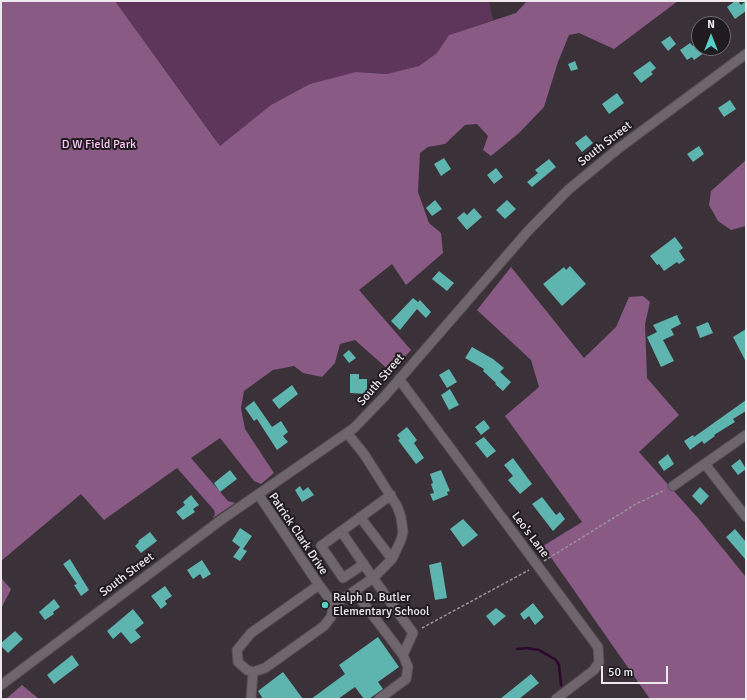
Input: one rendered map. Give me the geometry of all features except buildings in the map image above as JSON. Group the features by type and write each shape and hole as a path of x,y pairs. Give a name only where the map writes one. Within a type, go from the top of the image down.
{"street":[{"name":"South Street","path":"1,685 175,554 258,494 347,433 373,409 524,235 568,190 619,148 746,54"},
{"name":"Leo's Lane","path":"399,379 598,647 599,662 594,670 556,699"},
{"path":"318,585 251,633 239,645 236,654 238,662 247,670 253,672 265,668 324,626 332,617 334,605 373,578 392,559 402,540 402,525 397,506 364,454 347,433"},
{"path":"673,486 746,435"},
{"path":"705,464 746,516"},
{"name":"Patrick Clark Drive","path":"258,494 318,585 334,605"},
{"path":"364,564 343,578 321,546 391,496"},
{"path":"360,517 392,559"},
{"path":"341,531 412,633 403,656"},
{"path":"354,592 403,656 408,667 406,679 379,699"},
{"path":"251,699 253,672"}],"shaded area":[{"path":"115,1 489,1 493,20 449,35 437,53 419,66 387,74 356,72 256,211 215,138"}],"green space":[{"name":"D W Field Park","path":"1,1 115,1 220,146 271,105 310,84 356,72 387,74 419,66 437,53 449,35 516,13 527,1 678,1 614,49 579,33 569,35 558,62 544,107 519,133 491,156 483,150 488,136 477,124 465,125 445,144 428,147 420,153 418,192 429,223 441,233 443,253 406,285 392,264 359,290 411,350 391,372 355,340 340,344 335,363 322,377 303,373 294,366 273,370 244,391 241,408 245,429 274,473 261,484 254,481 220,438 191,458 228,501 235,503 213,518 215,514 214,510 177,468 104,520 81,494 1,561"},
{"path":"746,160 746,226 731,230 718,221 709,205 711,191"},
{"path":"511,267 584,358 616,327 629,297 643,296 650,302 645,324 647,378 679,415 639,452 698,518 746,577 746,699 650,699 543,546 582,522 505,416 539,387 531,360 477,310"},
{"path":"1,578 11,589 1,609"},
{"path":"22,685 39,699 6,699"}],"waterway":[{"path":"517,649 527,648 539,650 556,660 559,665 561,685"}],"place":[{"name":"Ralph D. Butler Elementary School","path":"325,605"}]}
